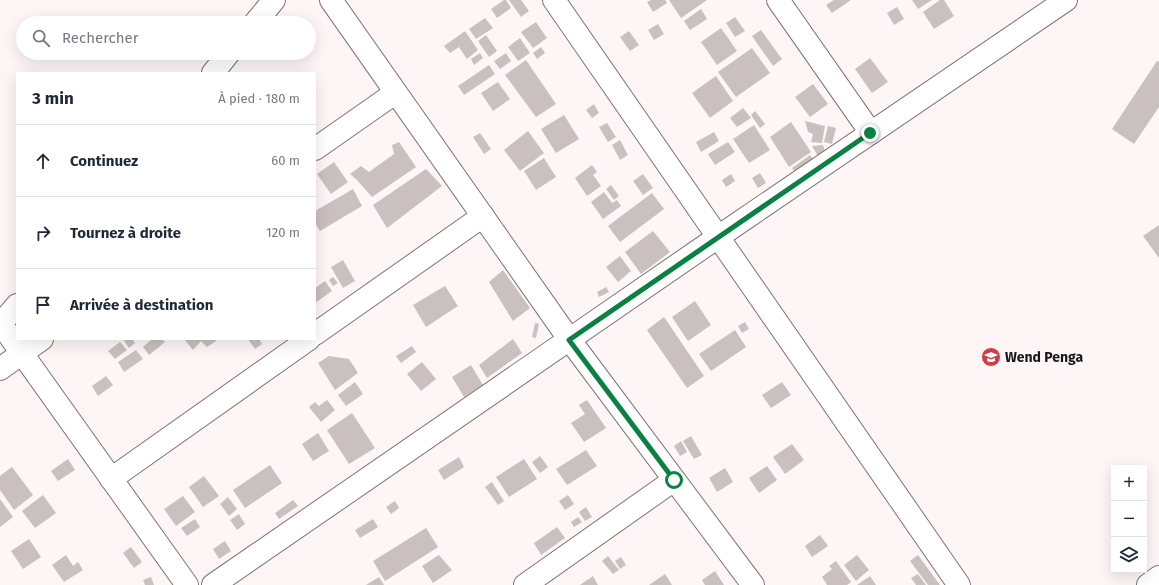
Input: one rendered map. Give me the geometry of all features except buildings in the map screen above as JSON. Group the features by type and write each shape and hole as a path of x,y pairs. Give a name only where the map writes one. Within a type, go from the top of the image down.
{"street":[{"path":"261,16 274,0"},
{"path":"331,0 569,340 753,585"},
{"path":"554,0 959,585"},
{"path":"213,585 718,237 1066,0"},
{"path":"785,3 870,133"},
{"path":"214,72 224,60"},
{"path":"316,148 395,93"},
{"path":"316,333 482,216"},
{"path":"16,306 1,325 187,585"},
{"path":"0,369 41,340"},
{"path":"111,479 307,340"},
{"path":"525,585 674,480"},
{"path":"1148,585 1159,577"}],"place":[{"name":"Wend Penga","path":"991,357"}],"route":[{"path":"674,480 569,340 870,133"}]}
